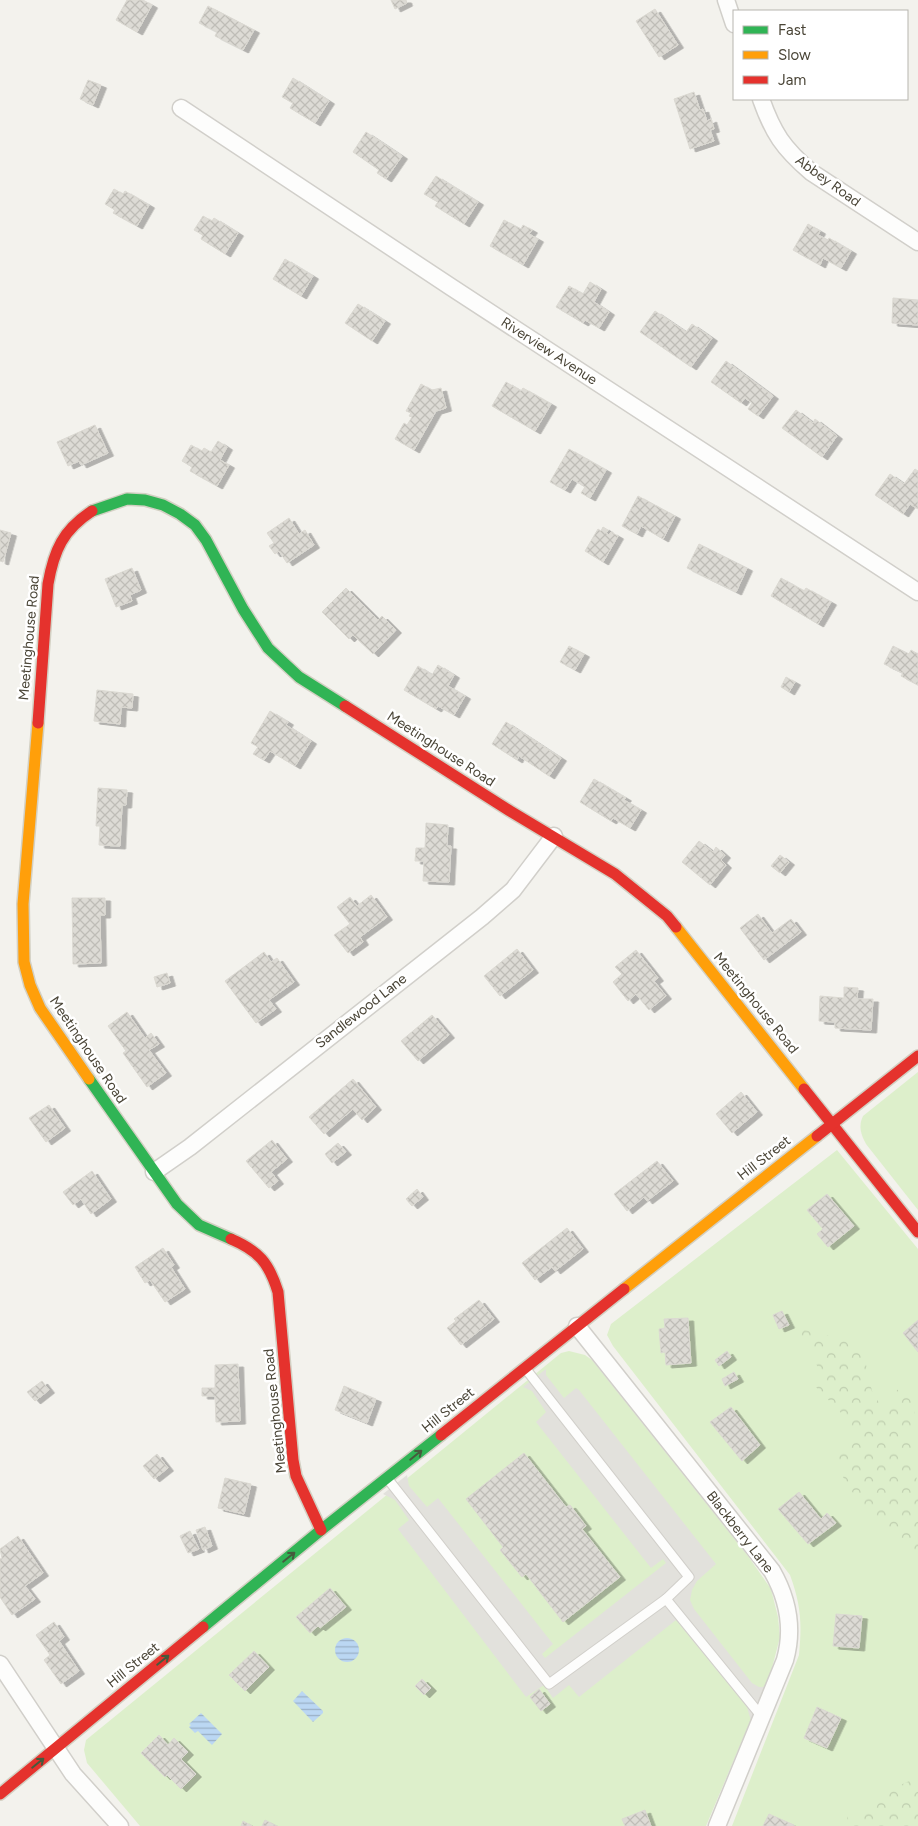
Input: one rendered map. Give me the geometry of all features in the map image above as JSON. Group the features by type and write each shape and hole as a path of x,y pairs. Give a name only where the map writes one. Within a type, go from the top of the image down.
{"street":[{"path":"726,0 733,21"},
{"name":"Abbey Road","path":"761,100 776,136 786,150 797,160 811,172 918,242"},
{"name":"Riverview Avenue","path":"181,108 918,592"},
{"name":"Meetinghouse Road","path":"321,1530 296,1476 293,1460 276,1282 265,1262 254,1251 243,1243 203,1226 190,1218 177,1204 48,1021 30,985 24,963 24,884 32,806 50,566 65,534 78,520 93,510 127,499 145,500 163,505 180,514 195,525 206,540 242,609 268,648 299,677 503,806 615,874 667,916 918,1232"},
{"name":"Sandlewood Lane","path":"154,1172 190,1147 482,917 513,890 554,836"},
{"name":"Hill Street","path":"0,1794 321,1530 918,1056"},
{"name":"Blackberry Lane","path":"577,1326 772,1571 779,1583 789,1615 790,1639 782,1670 717,1826"},
{"path":"0,1664 73,1774 120,1826"}],"lane":[{"path":"387,1478 549,1684 666,1598 689,1577 525,1368"},
{"path":"666,1598 762,1717"}],"green space":[{"path":"918,1072 918,1210 866,1144 860,1127 863,1116"},
{"path":"837,1150 918,1249 918,1826 732,1826 799,1655 800,1624 796,1596 790,1575 613,1346 607,1335 611,1324"},
{"path":"800,1329 848,1340 865,1360 872,1391 884,1411 892,1395 906,1382 916,1406 910,1432 918,1488 918,1556 915,1550 898,1538 858,1501 843,1477 836,1457 850,1439 845,1417 811,1382 819,1369 807,1349 793,1336"},
{"path":"569,1351 585,1355 592,1360 748,1556 771,1589 778,1617 780,1637 771,1672 706,1826 140,1826 87,1763 84,1750 86,1740 561,1353"},
{"path":"918,1777 918,1826 845,1826 848,1816 875,1804 883,1789 896,1787"}],"shaded area":[{"path":"546,1369 546,1375 564,1398 576,1388 579,1390 716,1564 697,1581 692,1590 690,1600 694,1609 752,1683 763,1687 767,1683 751,1721 747,1707 676,1620 579,1697 569,1685 553,1698 544,1685 526,1697 398,1529 409,1520 395,1500 383,1494 407,1475 409,1486 427,1507 438,1498 553,1644 542,1654 545,1658 666,1563 663,1559 651,1568 536,1422 546,1412 532,1391 523,1387"}],"water":[{"path":"347,1638 355,1642 359,1650 355,1658 347,1662 339,1658 335,1650 339,1642"},
{"path":"302,1691 323,1711 313,1722 293,1701"},
{"path":"201,1713 222,1734 212,1745 198,1731 195,1733 189,1727 191,1725 189,1724"}],"building":[{"path":"127,0 143,0 152,5 137,32 116,20"},
{"path":"391,0 406,0 407,3 395,9"},
{"path":"208,6 254,30 243,50 215,36 217,32 199,23"},
{"path":"655,9 678,45 659,57 636,21"},
{"path":"293,78 329,101 315,123 290,108 293,103 282,97"},
{"path":"88,80 101,85 93,105 80,99"},
{"path":"694,92 700,110 703,109 707,121 711,119 714,129 710,130 714,141 690,149 674,99"},
{"path":"366,132 402,156 386,179 377,173 379,170 353,152"},
{"path":"436,176 478,202 464,224 435,206 438,202 424,194"},
{"path":"114,189 123,194 125,191 149,205 137,226 113,213 115,210 105,204"},
{"path":"203,216 212,221 214,218 238,233 225,254 201,239 203,235 194,230"},
{"path":"504,220 521,229 523,225 532,230 529,234 538,239 523,265 490,246"},
{"path":"808,224 820,231 818,235 828,240 829,238 851,251 841,268 823,258 820,265 793,250"},
{"path":"285,259 313,276 301,296 273,279"},
{"path":"590,282 601,289 594,302 609,312 599,328 585,320 583,323 556,307 569,286 583,294"},
{"path":"893,298 918,300 918,325 892,323"},
{"path":"358,304 385,321 372,341 345,323"},
{"path":"655,311 686,332 692,324 712,338 691,367 640,332"},
{"path":"726,361 773,396 758,416 748,409 752,403 745,398 741,403 711,382"},
{"path":"506,382 521,391 523,388 551,404 535,431 492,406"},
{"path":"421,384 432,390 441,388 446,408 436,411 414,450 395,439 404,423 407,425 412,417 409,416 411,413 406,411"},
{"path":"796,410 813,423 815,419 837,436 822,457 782,428"},
{"path":"95,425 108,453 81,465 79,461 68,466 57,442"},
{"path":"218,441 227,447 220,460 229,465 217,486 190,471 192,467 182,461 191,445 202,451 204,448 211,452"},
{"path":"569,449 606,470 590,498 581,493 585,487 572,479 565,490 550,482"},
{"path":"915,469 918,471 918,509 910,504 903,514 875,495 890,474 904,484"},
{"path":"638,496 675,516 663,539 641,526 637,534 622,526"},
{"path":"289,518 299,534 305,530 314,545 287,563 279,551 275,554 269,546 274,543 267,533"},
{"path":"603,527 608,530 606,533 609,535 611,532 618,536 603,562 585,551 598,529 601,531"},
{"path":"0,530 11,533 3,562 0,561"},
{"path":"699,544 747,568 736,592 687,568"},
{"path":"132,568 141,590 130,595 132,601 116,607 105,579"},
{"path":"781,578 804,591 806,588 831,602 818,624 771,596"},
{"path":"346,588 378,620 382,616 396,630 373,654 353,635 349,639 322,612"},
{"path":"569,646 584,654 575,670 560,662"},
{"path":"893,646 909,654 911,650 918,654 918,685 901,676 903,673 884,664"},
{"path":"438,665 454,675 448,686 465,696 454,715 438,706 436,709 404,690 418,666 432,675"},
{"path":"786,677 795,682 789,692 781,687"},
{"path":"97,690 133,694 132,708 121,707 120,724 94,721"},
{"path":"270,711 288,722 286,725 311,741 295,766 270,751 264,760 253,754 258,747 251,743"},
{"path":"506,722 561,758 549,776 519,756 517,760 492,744"},
{"path":"594,779 626,798 624,800 641,810 630,828 613,818 611,821 580,802"},
{"path":"98,788 127,790 126,805 122,805 120,846 99,845 100,826 96,826"},
{"path":"426,823 448,825 447,846 451,846 449,882 423,881 424,861 415,861 416,848 425,848"},
{"path":"699,841 713,852 716,847 725,855 721,860 726,865 710,885 682,862"},
{"path":"780,855 789,862 780,873 771,866"},
{"path":"371,895 387,917 360,937 363,942 348,953 334,935 350,924 337,907 350,897 357,906"},
{"path":"72,898 105,898 105,915 100,915 101,963 73,964"},
{"path":"758,914 772,933 791,919 801,932 764,960 740,928"},
{"path":"517,949 533,970 500,996 484,976"},
{"path":"636,950 658,978 654,981 666,996 649,1010 636,994 628,1001 613,982 622,974 615,967"},
{"path":"264,952 271,962 277,958 294,982 269,1000 276,1009 256,1023 225,981"},
{"path":"167,973 170,983 157,987 154,977"},
{"path":"844,987 858,988 857,999 873,999 871,1030 835,1028 835,1022 819,1021 820,996 844,998"},
{"path":"127,1012 145,1038 151,1033 159,1044 149,1050 166,1073 147,1087 123,1053 126,1051 108,1026"},
{"path":"432,1015 449,1035 418,1061 401,1041"},
{"path":"353,1079 376,1107 362,1120 353,1109 324,1134 309,1117"},
{"path":"741,1092 757,1112 732,1133 716,1114"},
{"path":"49,1105 65,1128 46,1142 29,1118"},
{"path":"272,1140 287,1159 271,1172 278,1181 269,1188 246,1161"},
{"path":"338,1143 346,1152 332,1163 325,1154"},
{"path":"657,1161 673,1181 647,1201 644,1197 627,1211 614,1194"},
{"path":"92,1171 111,1199 91,1214 81,1199 73,1205 63,1192"},
{"path":"417,1189 423,1197 412,1206 406,1199"},
{"path":"827,1194 854,1226 828,1247 817,1234 823,1229 807,1210"},
{"path":"567,1228 583,1249 555,1271 552,1267 535,1280 522,1263"},
{"path":"163,1248 174,1265 171,1267 185,1289 165,1302 150,1280 145,1283 135,1267"},
{"path":"479,1300 494,1319 461,1345 447,1328 456,1321 454,1319"},
{"path":"782,1311 789,1325 779,1329 773,1315"},
{"path":"688,1318 691,1363 666,1365 665,1352 661,1353 659,1329 665,1328 664,1319"},
{"path":"918,1320 918,1352 903,1333"},
{"path":"727,1351 731,1357 719,1366 715,1360"},
{"path":"238,1364 240,1421 216,1422 215,1396 202,1396 202,1388 215,1388 215,1365"},
{"path":"734,1372 738,1379 725,1386 722,1379"},
{"path":"42,1381 49,1390 35,1401 27,1392"},
{"path":"344,1386 376,1399 367,1423 335,1410"},
{"path":"731,1407 760,1445 742,1461 710,1422"},
{"path":"524,1453 566,1507 570,1505 586,1526 582,1529 620,1577 563,1622 526,1574 522,1577 500,1550 503,1547 466,1499"},
{"path":"157,1454 168,1468 154,1479 143,1466"},
{"path":"225,1478 251,1484 244,1514 218,1508"},
{"path":"799,1492 821,1519 827,1513 836,1523 808,1544 778,1509"},
{"path":"205,1527 212,1546 203,1550 196,1530"},
{"path":"190,1531 199,1549 188,1553 180,1536"},
{"path":"18,1536 43,1573 25,1586 35,1599 12,1615 0,1597 0,1559 2,1558 0,1549"},
{"path":"330,1588 346,1607 320,1628 318,1626 310,1633 296,1617"},
{"path":"836,1614 862,1616 859,1648 833,1646"},
{"path":"54,1622 64,1637 59,1641 79,1671 61,1684 44,1660 50,1655 36,1635"},
{"path":"254,1651 269,1667 245,1691 229,1675"},
{"path":"422,1679 431,1688 424,1695 415,1686"},
{"path":"539,1689 550,1704 541,1711 530,1697"},
{"path":"817,1707 841,1718 827,1748 804,1738"},
{"path":"159,1735 168,1745 174,1738 188,1752 181,1759 196,1774 181,1789 167,1775 165,1777 141,1753"},
{"path":"645,1810 651,1826 625,1826 622,1819"},
{"path":"769,1814 794,1825 794,1826 763,1826"},
{"path":"265,1820 277,1826 262,1826"},
{"path":"243,1821 252,1826 241,1826"}],"traffic: fast":[{"path":"92,511 127,499 145,500 163,505 195,525 206,540 243,609 268,648 299,677 345,706"},
{"path":"89,1079 177,1204 199,1225 231,1239"},
{"path":"203,1627 441,1435"}],"traffic: slow":[{"path":"38,723 23,904 24,962 30,985 40,1008 89,1079"},
{"path":"676,927 804,1089"},
{"path":"624,1289 817,1136"}],"traffic: jam":[{"path":"38,723 50,572 57,551 67,533 92,511"},
{"path":"345,706 510,811 615,874 667,916 676,927"},
{"path":"817,1136 918,1056"},
{"path":"804,1089 918,1232"},
{"path":"231,1239 256,1253 267,1266 275,1282 278,1292 293,1460 296,1476 321,1530"},
{"path":"441,1435 624,1289"},
{"path":"0,1794 203,1627"}]}
